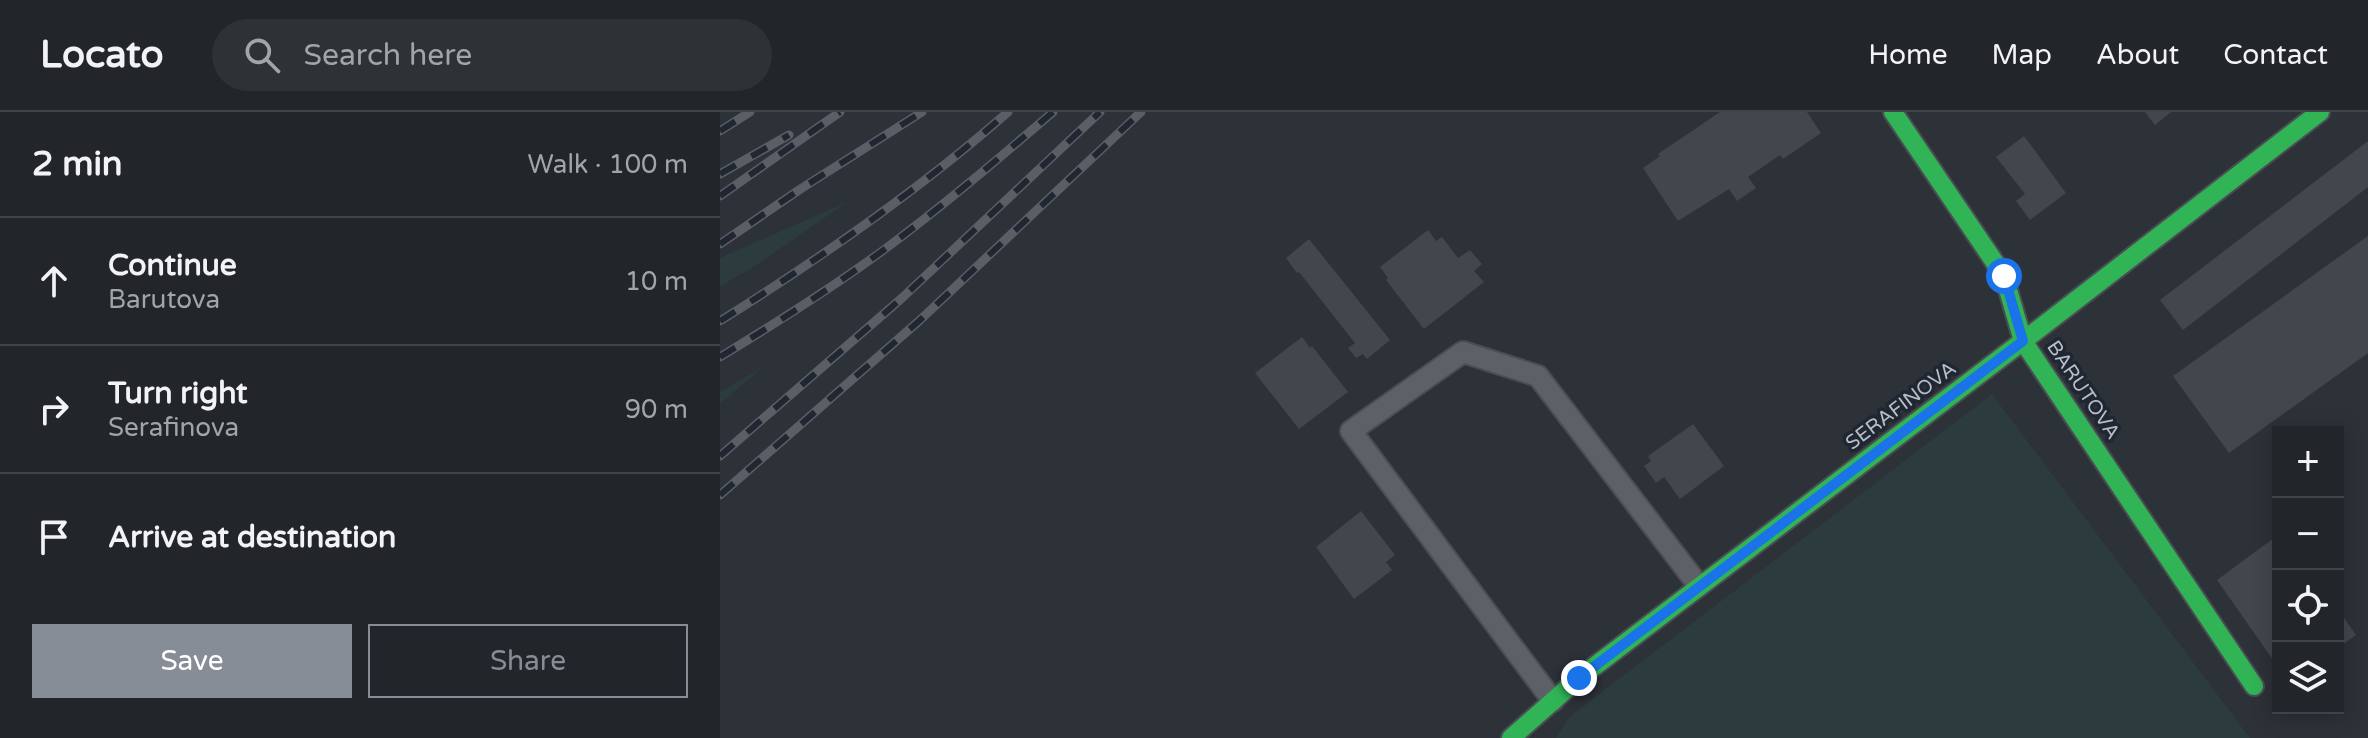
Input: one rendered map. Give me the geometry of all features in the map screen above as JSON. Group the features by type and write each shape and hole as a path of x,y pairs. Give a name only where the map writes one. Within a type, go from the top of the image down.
{"street":[{"name":"BARUTOVA","path":"1893,112 2004,276 2023,341 2254,686"},
{"name":"SERAFINOVA","path":"1511,738 1579,678 2320,112"}],"lane":[{"path":"1553,701 1351,431 1463,352 1538,376 1699,586"}],"shaded area":[{"path":"849,201 761,262 720,287 720,258"},
{"path":"763,367 720,404 720,392"},
{"path":"1992,394 2250,738 1556,738 1569,717"}],"building":[{"path":"1720,112 1807,112 1821,133 1783,159 1780,155 1748,177 1756,188 1737,201 1729,189 1678,221 1643,168 1660,156 1658,154"},
{"path":"2145,112 2171,112 2155,125"},
{"path":"2024,136 2066,193 2030,220 2016,201 2025,194 1996,157"},
{"path":"2368,141 2368,187 2183,330 2160,300"},
{"path":"1428,230 1436,241 1442,237 1458,258 1470,250 1482,264 1474,271 1484,282 1424,329 1386,280 1388,278 1380,267"},
{"path":"2368,236 2368,353 2229,453 2173,376"},
{"path":"1309,239 1390,340 1367,359 1363,354 1356,358 1348,348 1355,343 1286,258"},
{"path":"1302,337 1348,392 1299,429 1255,373"},
{"path":"1693,424 1724,466 1680,499 1664,477 1656,483 1644,466 1651,461 1648,456"},
{"path":"1361,511 1395,555 1386,562 1392,570 1354,599 1316,547"},
{"path":"2272,539 2272,658 2217,580"},
{"path":"2344,618 2356,635 2344,644"}],"railway":[{"path":"720,131 750,112"},
{"path":"720,196 840,112"},
{"path":"720,244 922,112"},
{"path":"720,321 868,222 940,169 1008,112"},
{"path":"720,357 804,305 885,249 1053,112"},
{"path":"720,456 902,298 1100,112"},
{"path":"720,495 919,321 1141,112"},
{"path":"720,174 789,135"}],"traffic: fast":[{"path":"1893,112 2004,276 2023,341 2254,686"},
{"path":"1511,738 1579,678 2320,112"}],"route":[{"path":"1579,678 2023,341 2004,276"}]}
